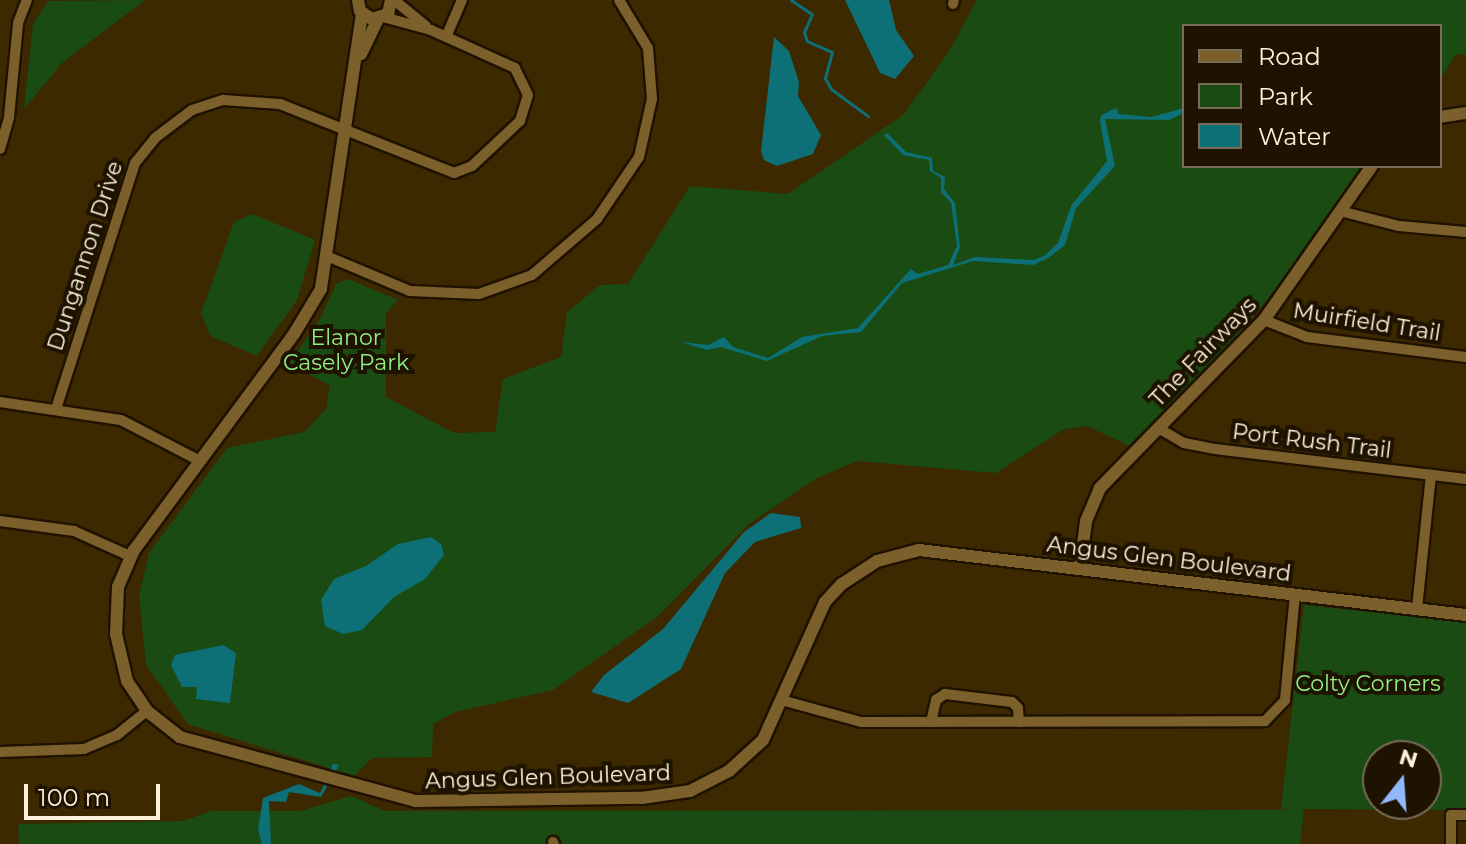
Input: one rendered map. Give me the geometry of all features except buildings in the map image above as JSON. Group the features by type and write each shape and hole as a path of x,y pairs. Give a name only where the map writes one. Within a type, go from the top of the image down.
{"street":[{"path":"0,149 11,106 18,23 27,0"},
{"path":"393,0 431,30"},
{"name":"Angus Glen Boulevard","path":"356,64 393,0"},
{"path":"446,37 462,0"},
{"path":"329,257 410,291 479,294 532,275 597,219 633,170 652,99 648,48 619,0"},
{"path":"348,132 454,173 472,166 516,126 528,95 515,68 431,30 381,18 357,5"},
{"name":"Angus Glen Boulevard","path":"357,5 356,64 329,257 310,311 130,556 116,595 117,643 127,681 147,711 193,743 426,802 667,796 715,781 742,762 763,740 785,701 825,602 851,575 877,561 928,550 1466,615"},
{"name":"Dungannon Drive","path":"56,409 133,169 150,142 192,110 223,100 280,104 348,132"},
{"path":"1442,117 1466,113"},
{"name":"The Fairways","path":"1080,568 1086,521 1100,488 1264,320 1344,212 1371,168"},
{"path":"1344,212 1399,226 1466,232"},
{"name":"Muirfield Trail","path":"1264,320 1307,337 1466,357"},
{"path":"0,402 121,420 200,461"},
{"name":"Port Rush Trail","path":"1158,428 1184,443 1215,449 1466,479"},
{"path":"1417,608 1431,475"},
{"path":"0,521 74,531 130,556"},
{"path":"785,701 850,721 1265,721 1285,700 1295,594"},
{"path":"931,722 936,700 945,694 1012,702 1018,708 1019,722"},
{"path":"0,752 84,749 117,735 147,711"},
{"path":"1451,844 1451,815 1466,815"}],"green space":[{"path":"145,0 62,63 24,109 33,24 48,1"},
{"name":"Elanor Casely Park","path":"977,0 1466,0 1466,55 1456,54 1442,76 1442,24 1182,24 1182,168 1363,168 1299,260 1224,353 1132,447 1087,426 1064,429 996,473 857,461 815,479 749,524 657,617 553,690 455,712 433,724 432,757 372,758 354,776 188,724 146,665 139,596 149,553 227,448 304,432 326,409 330,386 289,363 320,319 336,284 348,279 398,300 386,313 386,397 454,433 495,432 503,379 561,357 567,312 600,285 628,284 690,186 788,194 903,115 948,53"},
{"path":"252,214 315,240 297,300 257,356 210,336 201,313 234,222"},
{"name":"Colty Corners","path":"1304,605 1466,622 1466,810 1442,810 1442,740 1362,740 1362,809 1304,809 1300,844 19,844 18,824 183,821 211,811 300,811 351,796 385,811 1298,810 1281,809"}],"water":[{"path":"845,0 889,0 896,30 914,56 895,79 880,73"},
{"path":"774,37 789,51 799,82 798,96 821,135 813,154 777,166 764,160 761,151"},
{"path":"1116,108 1119,114 1151,117 1182,109 1182,114 1169,120 1105,119 1115,166 1076,208 1065,245 1048,258 1033,265 973,261 902,283 861,332 822,336 767,361 721,347 707,350 681,342 708,345 724,337 733,347 768,358 802,337 858,328 911,269 918,274 948,265 957,246 951,203 941,192 941,178 930,171 929,160 903,155 884,135 887,133 906,152 932,158 933,171 945,177 944,189 955,203 960,247 953,265 975,257 1033,260 1044,256 1058,243 1071,206 1107,161 1101,115"},
{"path":"771,513 800,517 801,528 755,542 725,573 681,669 628,703 591,692 604,675 663,629 744,532"},
{"path":"431,537 441,544 444,555 425,579 394,597 362,630 343,634 325,626 321,600 334,579 366,566 398,544"},
{"path":"223,645 236,653 230,703 196,699 197,687 182,687 171,665 175,655"},
{"path":"333,764 339,765 321,797 289,792 286,802 269,801 271,844 262,844 258,830 263,798 299,784 320,793"}],"waterway":[{"path":"791,0 812,14 804,32 807,41 832,52 825,78 831,89 868,116"}]}
